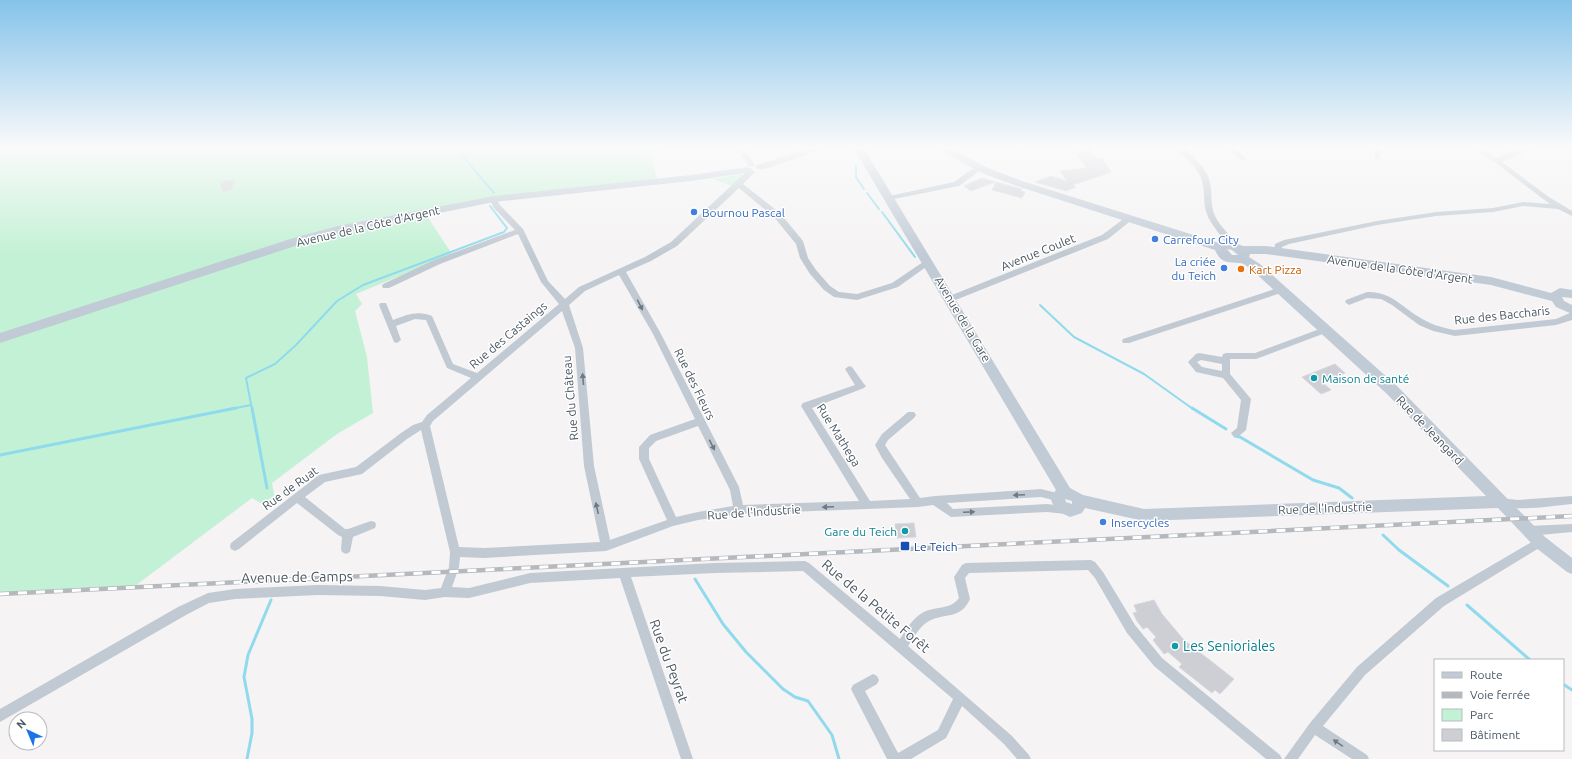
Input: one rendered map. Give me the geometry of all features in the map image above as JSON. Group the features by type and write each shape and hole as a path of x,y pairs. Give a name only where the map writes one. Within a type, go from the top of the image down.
{"main road":[{"name":"Avenue de la Côte d'Argent","path":"0,338 307,238 494,199 659,182"},
{"name":"Avenue de la Gare","path":"880,182 929,262 1061,495"},
{"name":"Avenue de la Côte d'Argent","path":"1017,182 1129,219 1235,251 1278,252 1491,281 1555,298"},
{"name":"Rue de Jeangard","path":"1235,251 1256,267 1392,390 1540,542 1572,567"},
{"path":"1572,294 1560,292 1555,296 1560,304 1572,310"},
{"path":"1073,494 1079,500 1080,503 1078,509 1066,510 1060,506 1061,495 1073,494"},
{"name":"Rue de l'Industrie","path":"1079,500 1144,516 1500,502"}],"street":[{"path":"889,198 958,182"},
{"name":"Rue de Jeangard","path":"1206,182 1208,204 1211,215 1230,239 1235,251"},
{"path":"1527,182 1572,214"},
{"path":"739,184 777,214 800,243 804,258 813,272 827,288 837,296 857,297 895,285 929,262"},
{"name":"Rue des Castaings","path":"425,425 434,413 564,304 587,287 674,244 739,184"},
{"name":"Rue du Château","path":"494,199 496,205 520,232 545,282 564,304 579,348 589,466 606,546"},
{"path":"1278,252 1278,246 1287,242 1377,223 1436,214 1493,210 1523,204 1560,207"},
{"name":"Avenue Coulet","path":"950,299 1105,238 1129,219"},
{"path":"386,286 437,262 512,233 520,232"},
{"name":"Rue des Fleurs","path":"621,271 658,334 735,490 739,510"},
{"path":"1126,341 1281,290"},
{"name":"Rue des Baccharis","path":"1349,302 1368,294 1381,296 1391,300 1422,323 1439,330 1455,333 1556,322 1571,317 1572,315"},
{"path":"383,305 396,340"},
{"path":"391,324 417,316 426,316 429,318 450,366 477,377"},
{"path":"1236,433 1241,430 1246,399 1226,375 1226,356 1256,356 1325,330"},
{"path":"1225,361 1199,356 1192,362 1199,370 1226,375"},
{"name":"Rue Mathega","path":"849,369 861,386 806,406 867,505"},
{"path":"911,415 885,437 880,446 918,503"},
{"path":"673,522 644,459 644,447 653,438 700,421"},
{"path":"425,425 455,552 454,567 445,592"},
{"name":"Rue de Ruat","path":"235,546 297,497 326,477 352,473 362,469 404,436 425,425"},
{"name":"Rue de l'Industrie","path":"455,552 484,553 606,546 673,522 698,516 739,510 918,503 935,500 1041,493 1061,495"},
{"path":"297,497 337,528 348,534 372,525"},
{"path":"935,500 951,514 1047,508 1066,510"},
{"name":"Rue de l'Industrie","path":"1500,502 1518,504 1572,500"},
{"path":"1529,531 1572,528"},
{"path":"346,549 348,534"},
{"path":"1290,759 1314,727 1361,671 1440,602 1540,542"},
{"path":"900,647 926,616 955,610 961,606 965,599 959,577 966,568 1091,565 1099,575 1131,629 1158,662 1276,759"},
{"name":"Rue de la Petite Forêt","path":"624,572 804,566 960,697 1008,740 1025,759"},
{"name":"Avenue de Camps","path":"0,716 182,611 208,598 234,594 318,590 388,592 425,595 445,592 469,594 530,578 624,572"},
{"name":"Rue du Peyrat","path":"624,572 631,597 687,759"},
{"path":"873,680 857,689 894,759"},
{"path":"899,759 942,734 960,697"},
{"path":"1314,727 1363,759"}],"green space":[{"path":"0,182 658,182 491,202 427,216 452,254 356,294 362,304 355,311 367,357 373,413 337,434 272,483 275,499 264,505 252,498 135,586 0,593"},
{"path":"722,182 736,182 732,186"}],"building":[{"path":"223,182 234,182 231,190 223,192 220,184"},
{"path":"972,182 994,182 971,191 964,186"},
{"path":"996,182 998,182 1022,189 1021,191 1025,192 1022,198 992,190"},
{"path":"1036,182 1081,182 1073,185 1076,187 1066,191"},
{"name":"Maison de santé","path":"1335,364 1345,373 1322,382 1331,390 1321,394 1302,377"},
{"name":"Gare du Teich","path":"914,523 916,537 897,538 895,524"},
{"name":"Les Senioriales","path":"1154,600 1162,614 1184,640 1234,679 1220,694 1215,690 1212,693 1179,667 1182,664 1168,652 1164,654 1153,640 1156,637 1147,627 1143,629 1137,621 1133,613 1137,612 1134,605"}],"waterway":[{"path":"485,182 494,193"},
{"path":"860,182 864,189"},
{"path":"867,193 879,209"},
{"path":"252,409 246,378 275,364 296,345 337,301 363,285 504,232 507,228 490,206"},
{"path":"882,212 915,257"},
{"path":"1040,305 1074,337 1144,374 1193,409"},
{"path":"236,408 251,405"},
{"path":"0,455 236,408"},
{"path":"231,409 236,408"},
{"path":"252,408 267,488"},
{"path":"1192,408 1226,429"},
{"path":"1235,436 1240,437 1313,480 1339,488 1352,498"},
{"path":"1383,535 1399,550 1448,586"},
{"path":"695,579 723,624 746,652 783,689 795,697 808,701 832,735 839,759"},
{"path":"247,759 252,733 252,719 244,677 248,655 271,600"},
{"path":"1467,605 1529,659"},
{"path":"1564,685 1572,690"}],"railway":[{"path":"0,594 1572,516"}],"place":[{"name":"Bournou Pascal","path":"694,212"},
{"name":"Carrefour City","path":"1155,239"},
{"name":"La criée du Teich","path":"1224,268"},
{"name":"Kart Pizza","path":"1241,269"},
{"name":"Maison de santé","path":"1314,378"},
{"name":"Insercycles","path":"1103,522"},
{"name":"Gare du Teich","path":"905,531"},
{"name":"Le Teich","path":"905,546"},
{"name":"Les Senioriales","path":"1175,646"}]}
